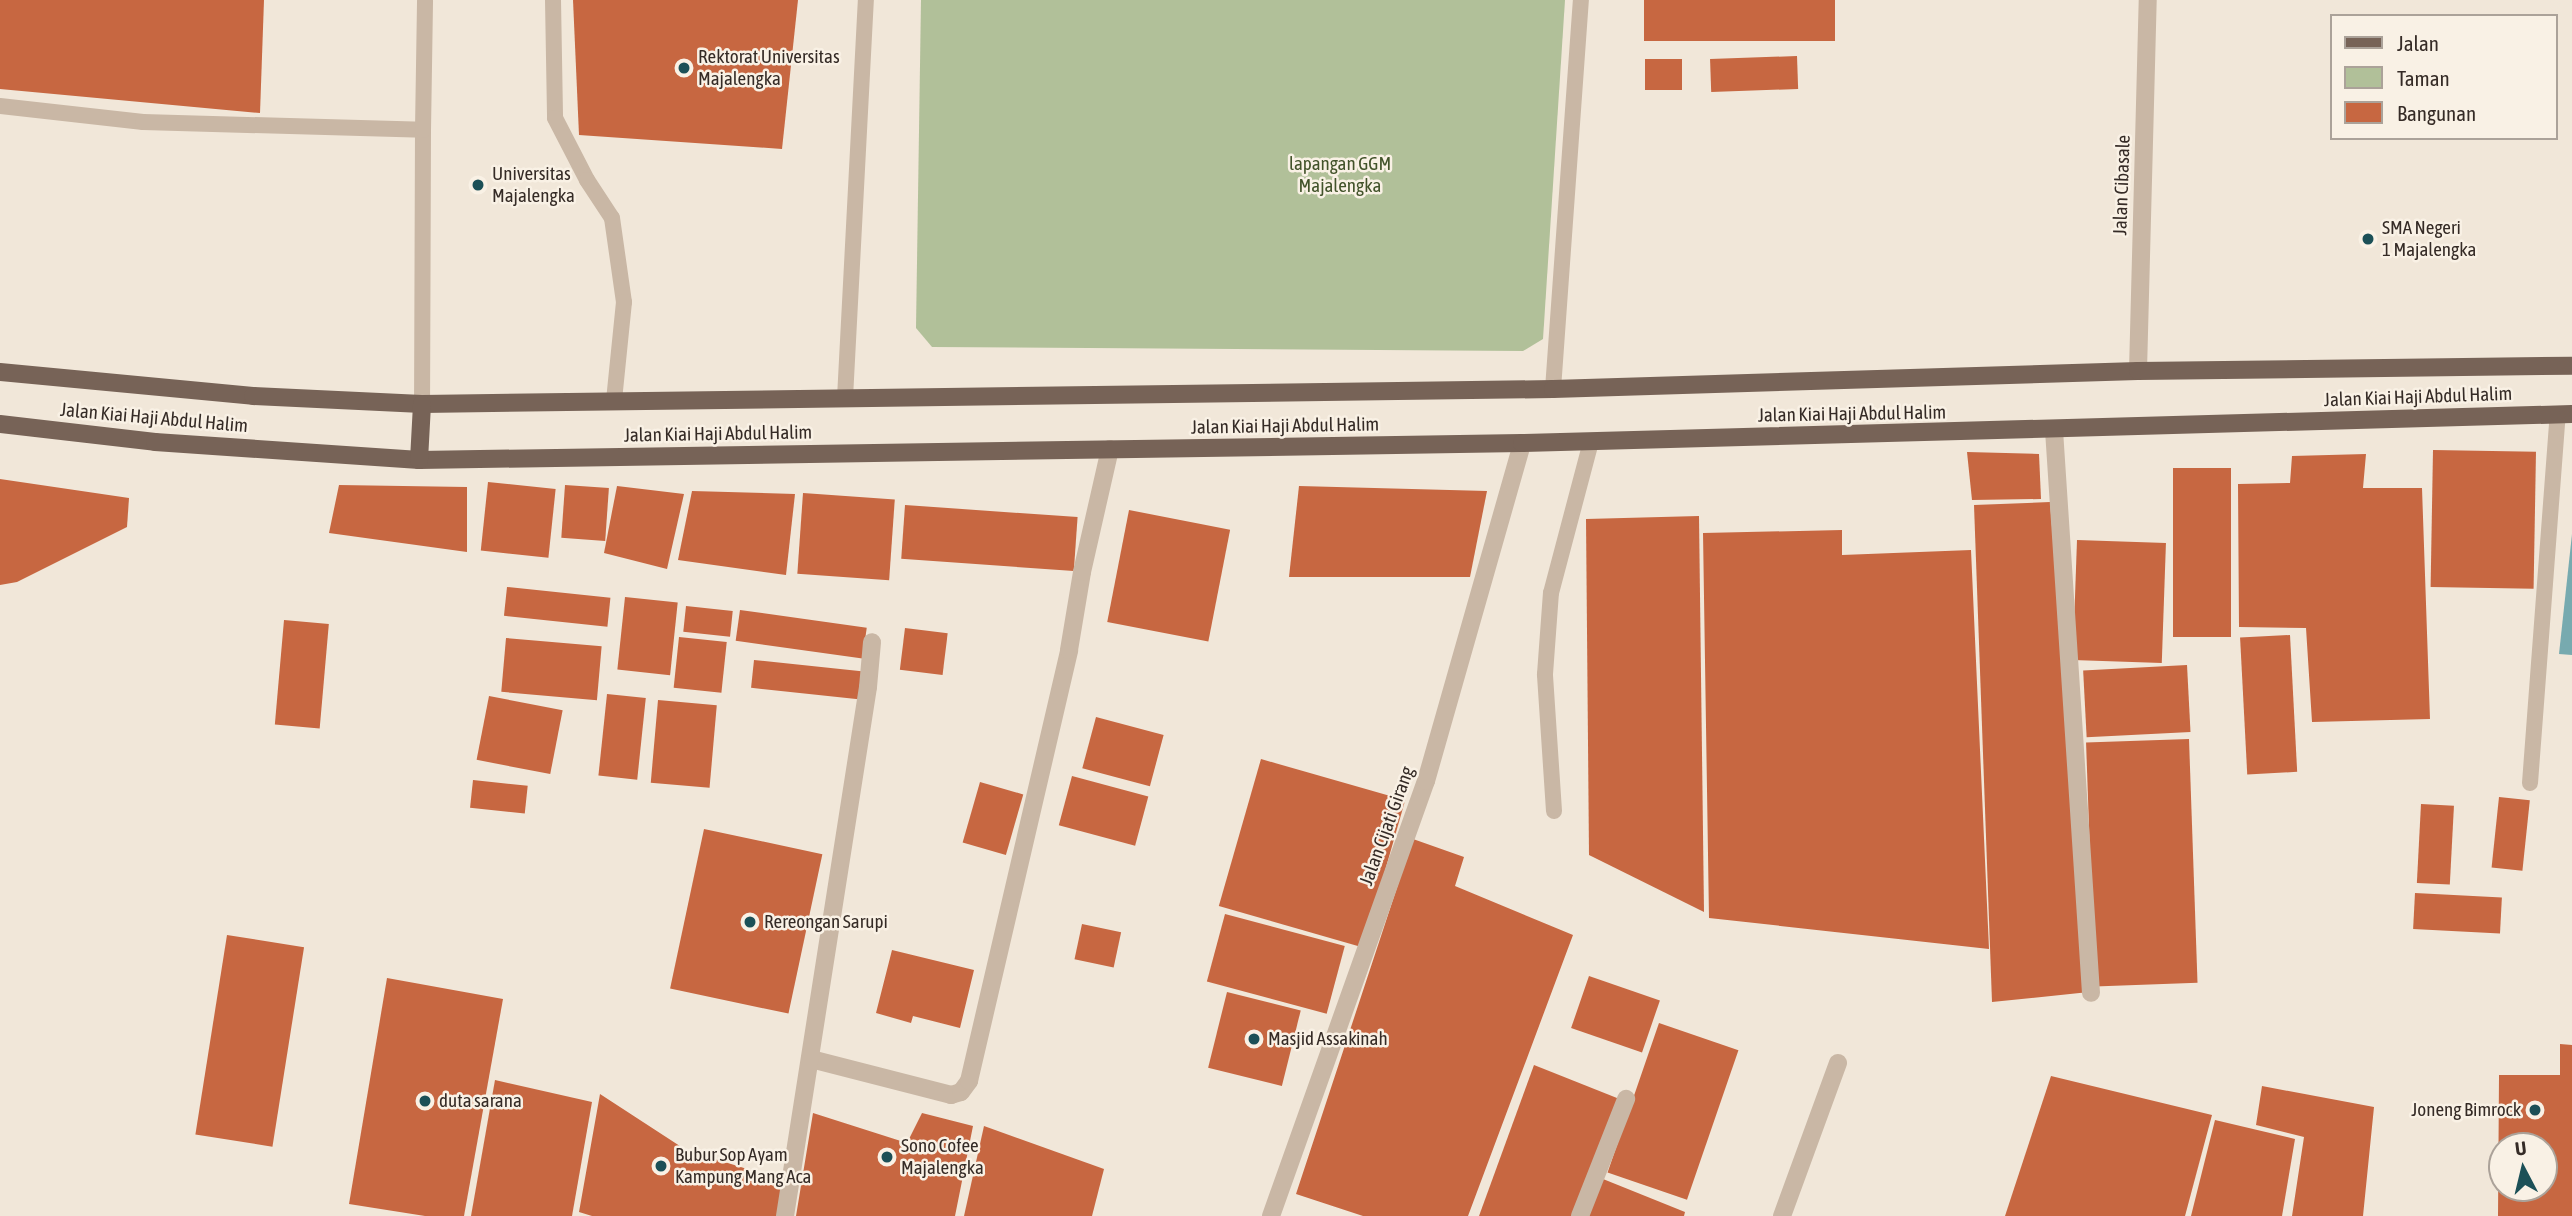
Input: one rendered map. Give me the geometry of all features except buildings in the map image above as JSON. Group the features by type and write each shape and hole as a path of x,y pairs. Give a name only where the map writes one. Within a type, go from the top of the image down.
{"main road":[{"name":"Jalan Kiai Haji Abdul Halim","path":"0,372 253,396 422,404 1553,389 2138,371 2572,366"},
{"path":"419,460 422,404"},
{"name":"Jalan Kiai Haji Abdul Halim","path":"0,424 155,442 419,460 1591,442 2565,414"}],"street":[{"name":"Jalan Cibasale","path":"2138,371 2148,0"},
{"path":"2054,430 2091,993"},
{"name":"Jalan Cijati Girang","path":"1271,1216 1426,781 1522,443"},
{"path":"811,1059 951,1095 961,1092 969,1081 1069,650 1082,572 1110,449"},
{"path":"785,1216 868,687 872,642"},
{"path":"1782,1216 1838,1063"},
{"path":"1580,1216 1626,1099"}],"lane":[{"path":"422,404 425,0"},
{"path":"553,0 555,118 587,180 612,218 624,302 614,400"},
{"path":"845,397 866,0"},
{"path":"1553,389 1581,0"},
{"path":"0,106 143,122 423,130"},
{"path":"2530,783 2565,414"},
{"path":"1554,811 1545,674 1551,593 1591,442"}],"green space":[{"name":"lapangan GGM Majalengka","path":"921,0 1565,0 1543,339 1523,351 932,347 916,328"}],"water":[{"path":"2572,534 2572,655 2559,654"}],"place":[{"name":"Rektorat Universitas Majalengka","path":"684,68"},
{"name":"Universitas Majalengka","path":"478,185"},
{"name":"SMA Negeri 1 Majalengka","path":"2368,239"},
{"name":"Rereongan Sarupi","path":"750,922"},
{"name":"Masjid Assakinah","path":"1254,1039"},
{"name":"duta sarana","path":"425,1101"},
{"name":"Joneng Bimrock","path":"2535,1110"},
{"name":"Sono Cofee Majalengka","path":"887,1157"},
{"name":"Bubur Sop Ayam Kampung Mang Aca","path":"661,1166"}]}
